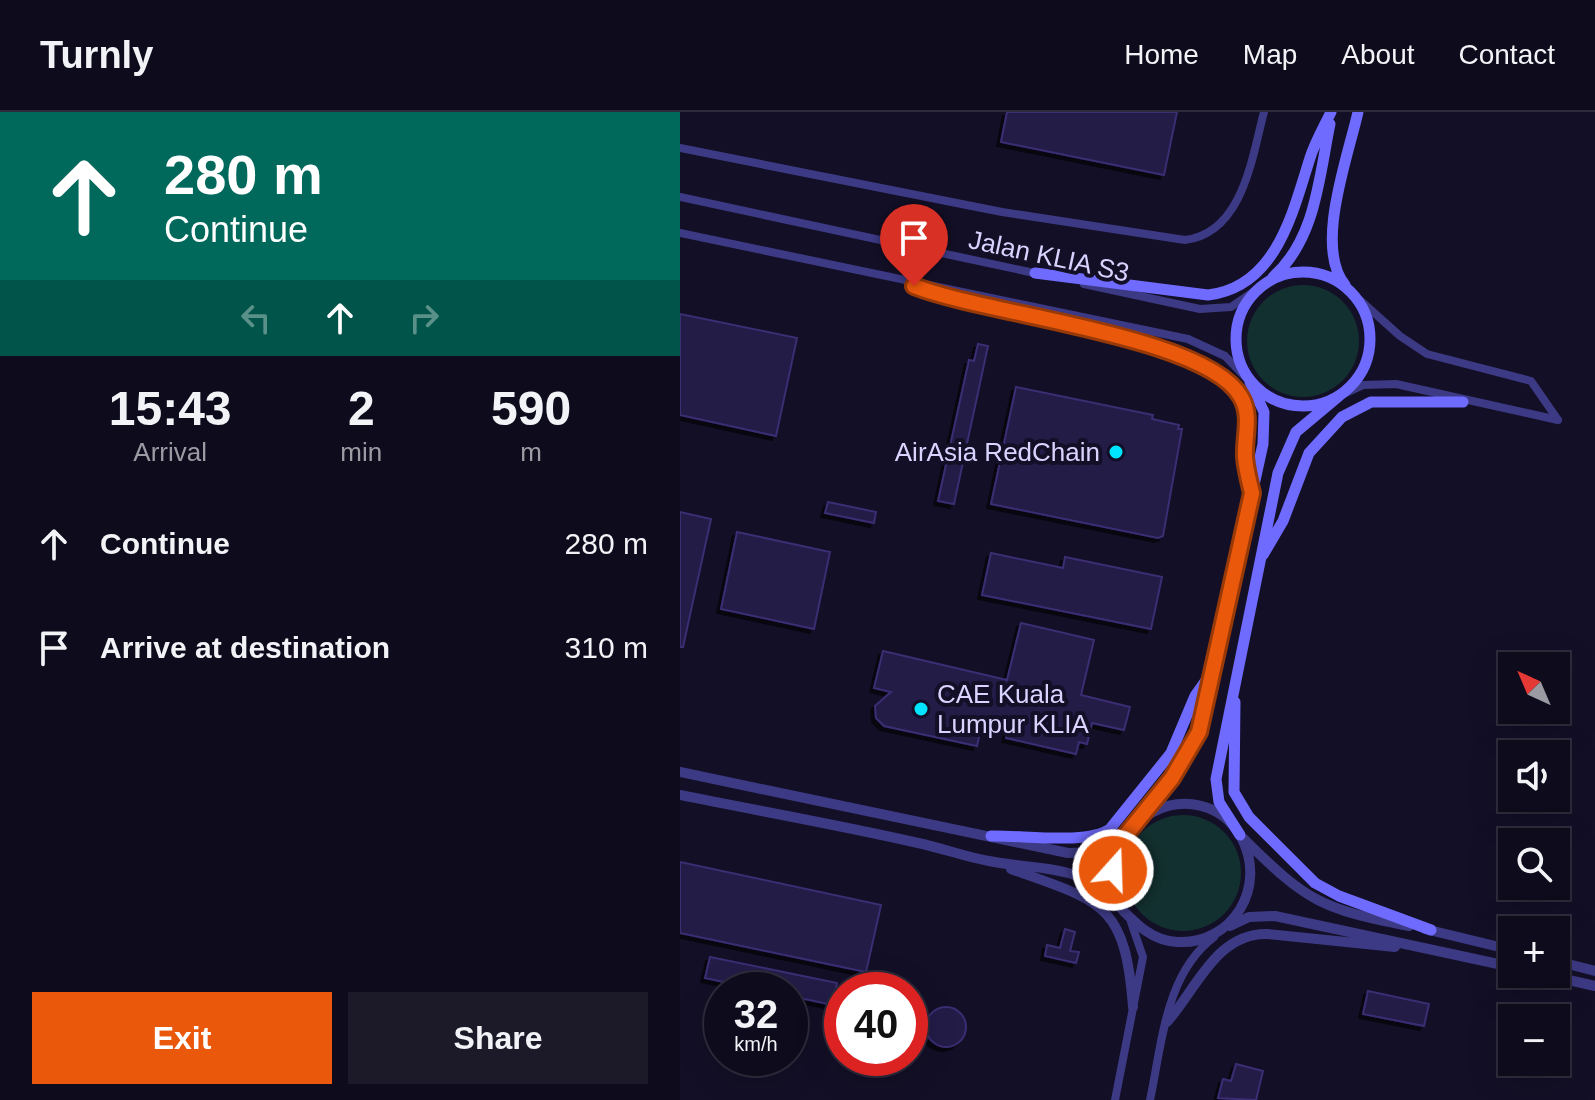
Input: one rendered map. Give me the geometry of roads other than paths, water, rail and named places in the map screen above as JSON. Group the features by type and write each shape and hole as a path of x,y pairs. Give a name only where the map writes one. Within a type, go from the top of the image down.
{"main road":[{"path":"1035,273 1208,295 1233,289 1265,262 1284,234 1298,204 1310,156 1332,112"},
{"path":"1139,820 1193,744 1216,666 1252,493 1265,425 1264,412 1239,363 1235,343 1238,321 1248,301 1288,262 1309,225 1332,112"},
{"path":"1240,835 1224,813 1216,790 1258,564 1288,447 1306,422 1354,383 1370,348 1370,328 1334,267 1331,243 1358,112"},
{"path":"1263,285 1277,277 1309,272 1325,275 1352,293"},
{"path":"1136,341 1202,362 1235,388 1248,418 1245,460 1252,493"},
{"path":"1250,382 1265,395 1302,407 1321,404 1339,396"},
{"path":"1258,564 1283,521 1309,453 1342,417 1371,402 1463,402"},
{"path":"991,836 1037,835 1081,839 1101,835 1110,829 1171,753 1195,696 1216,666"},
{"path":"1235,677 1233,781 1242,809 1315,883 1339,896 1431,930"}],"street":[{"path":"680,148 987,210 1185,240 1212,230 1231,210 1240,194 1264,112"},
{"name":"Jalan KLIA S3","path":"680,197 1200,309 1231,307 1263,285"},
{"name":"Jalan KLIA S3","path":"680,233 1188,339 1225,356 1250,382"},
{"path":"889,276 974,306 1136,341"},
{"path":"1339,396 1363,385 1379,383 1558,420 1531,381 1427,354 1400,336 1352,293"},
{"path":"680,772 1079,855 1099,852 1125,836 1139,820 1159,808 1193,806 1219,815 1291,884 1326,906 1498,947"},
{"path":"680,795 904,840 989,861 1080,877 1105,891 1138,927 1155,937 1174,942 1194,942 1249,917 1275,916 1498,964"},
{"path":"1150,1100 1176,986 1197,952 1224,929 1246,901 1252,878 1251,859 1240,835"},
{"path":"1115,1100 1143,957 1136,930 1124,912 1114,884 1113,870 1125,836"},
{"path":"989,861 1071,891 1107,915 1127,947 1133,1007"},
{"path":"1167,1022 1215,958 1246,937 1267,934 1364,946 1421,948"},
{"path":"1570,965 1595,971"},
{"path":"1570,980 1595,986"}],"place":[{"name":"AirAsia RedChain","path":"1116,452"},
{"name":"CAE Kuala Lumpur KLIA","path":"921,709"}]}
